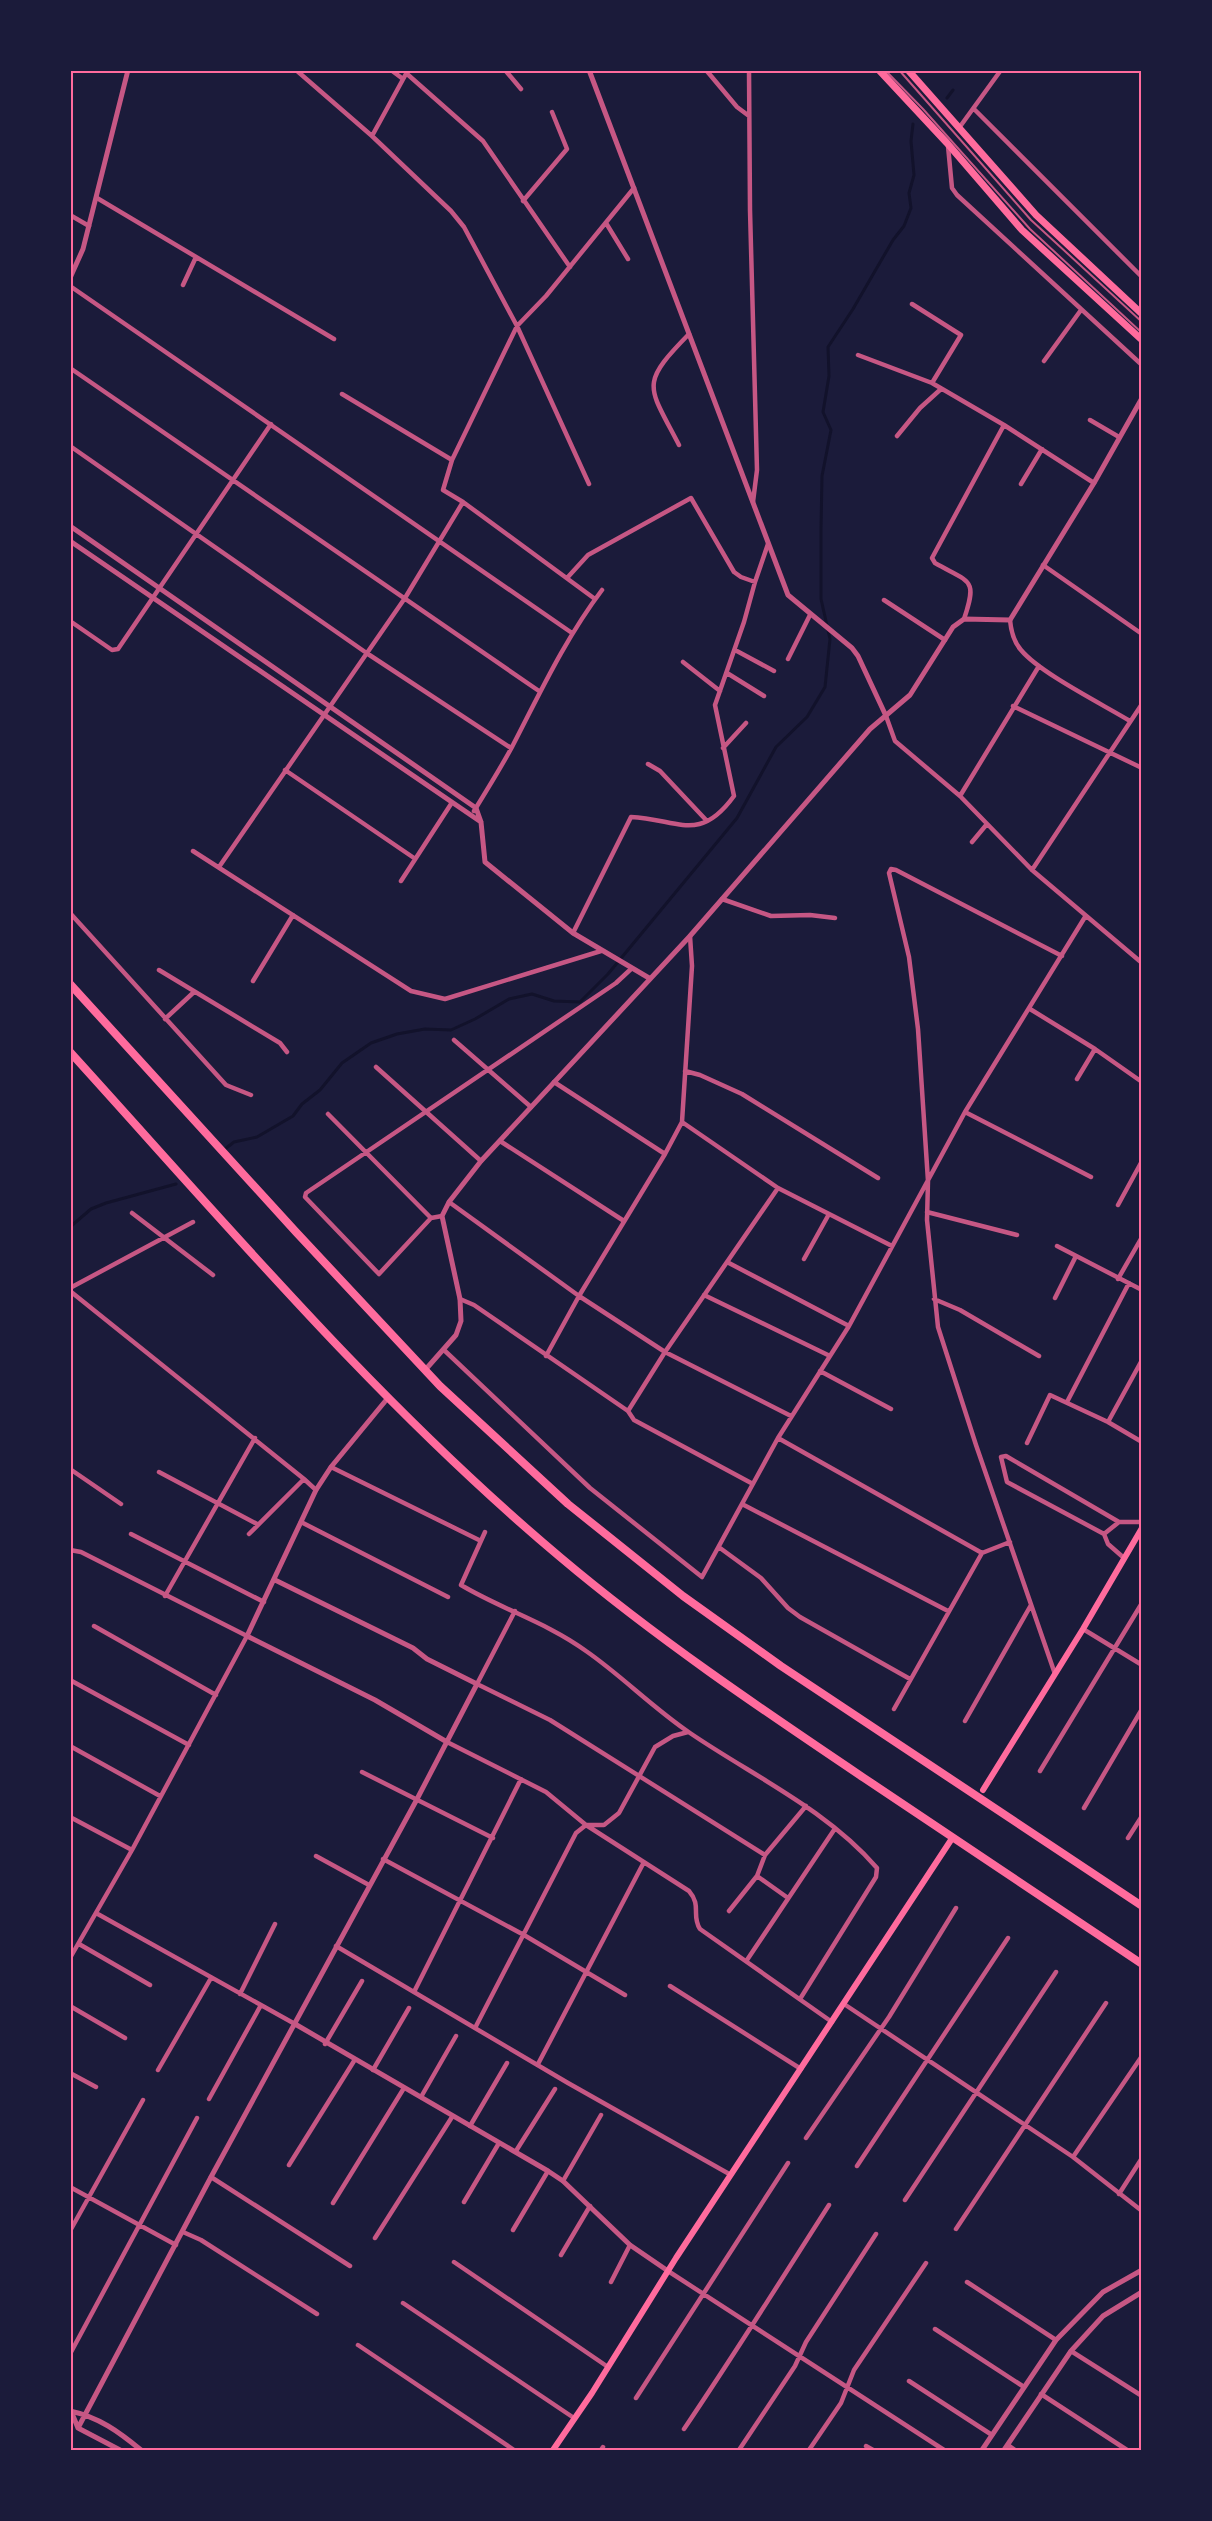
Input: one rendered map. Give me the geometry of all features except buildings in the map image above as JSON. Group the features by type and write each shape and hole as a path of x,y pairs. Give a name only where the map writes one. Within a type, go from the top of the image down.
{"highway":[{"path":"70,984 440,1386 568,1504 683,1596 781,1666 1142,1906"},
{"path":"70,1052 372,1383 439,1449 561,1558 645,1624 747,1699 1142,1964"}],"main road":[{"path":"879,70 915,107 1022,230 1142,340"},
{"path":"908,70 1060,239 1142,314"},
{"path":"983,1790 1083,1629 1142,1528"},
{"path":"553,2451 668,2271 951,1840"}],"street":[{"path":"70,278 83,249 128,70"},
{"path":"296,70 372,136 451,211 464,227 518,326 589,484"},
{"path":"391,70 403,79"},
{"path":"505,70 521,89"},
{"path":"589,70 788,595 810,615 837,634 858,656 895,741 960,796 1032,870 1142,963"},
{"path":"705,70 736,107 749,116"},
{"path":"749,70 758,470 753,503"},
{"path":"959,129 1001,70"},
{"path":"372,136 407,72 483,141 570,267"},
{"path":"974,109 1142,277"},
{"path":"523,201 567,149 552,112"},
{"path":"947,143 952,188 1142,365"},
{"path":"595,599 463,502 443,490 452,460 518,326 570,267 634,188"},
{"path":"97,198 334,339"},
{"path":"70,215 89,226"},
{"path":"606,223 628,259"},
{"path":"183,285 196,257"},
{"path":"70,286 572,633"},
{"path":"912,304 961,335 932,383"},
{"path":"1044,361 1082,310"},
{"path":"679,445 654,396 653,381 662,362 689,334"},
{"path":"858,355 932,383 1004,425 1094,483"},
{"path":"70,368 539,691"},
{"path":"897,436 920,408 941,388"},
{"path":"342,394 452,460"},
{"path":"1130,721 1039,666 1021,650 1011,632 1010,620 1094,483 1142,398"},
{"path":"1090,420 1119,437"},
{"path":"70,621 116,651 271,424"},
{"path":"426,1369 456,1335 461,1321 460,1299 442,1216 449,1202 481,1161 690,936 870,729 910,695 954,627 964,619 972,596 971,587 967,581 935,563 932,558 1004,425"},
{"path":"70,446 368,654 511,748"},
{"path":"1021,484 1042,449"},
{"path":"567,578 588,555 691,498 734,573 755,582"},
{"path":"219,867 368,654 463,502"},
{"path":"70,526 161,587 476,808 481,822 485,862 573,933 630,969 649,978"},
{"path":"70,541 451,804 481,822"},
{"path":"573,933 631,818 649,818 687,827 697,826 715,816 734,796 715,714 715,705 768,544"},
{"path":"1042,565 1142,634"},
{"path":"471,817 511,748 539,691 572,633 602,590"},
{"path":"884,600 945,640"},
{"path":"788,659 810,615"},
{"path":"964,619 1010,620"},
{"path":"735,650 774,671"},
{"path":"683,662 720,691"},
{"path":"960,796 1039,666"},
{"path":"726,673 764,696"},
{"path":"1032,870 1142,704"},
{"path":"1013,706 1142,768"},
{"path":"723,748 746,723"},
{"path":"648,764 660,771 707,821"},
{"path":"285,770 414,858"},
{"path":"400,881 451,804"},
{"path":"972,842 987,824"},
{"path":"193,851 411,991 423,996 445,999 601,951"},
{"path":"1055,1675 976,1446 938,1327 933,1299 927,1212 928,1181 918,1029 909,957 889,873 891,869 1062,956"},
{"path":"722,899 771,916 810,915 835,918"},
{"path":"70,913 226,1085 251,1095"},
{"path":"253,981 293,915"},
{"path":"444,1350 590,1488 702,1577 720,1548 778,1438 849,1326 965,1112 1085,917"},
{"path":"546,1356 682,1122 692,966 690,936"},
{"path":"442,1216 430,1218 379,1274 305,1197 306,1193 425,1111 616,983 630,969"},
{"path":"159,970 280,1043 287,1052"},
{"path":"165,1019 194,992"},
{"path":"1029,1009 1095,1049 1142,1082"},
{"path":"454,1040 531,1107"},
{"path":"1077,1079 1095,1049"},
{"path":"376,1067 481,1161"},
{"path":"685,1071 700,1075 742,1094 878,1179"},
{"path":"554,1082 665,1154"},
{"path":"965,1112 1091,1177"},
{"path":"328,1114 430,1218"},
{"path":"682,1122 778,1188 892,1246"},
{"path":"500,1141 624,1221"},
{"path":"1118,1205 1142,1161"},
{"path":"628,1411 665,1352 778,1188"},
{"path":"449,1202 579,1296 665,1352 791,1416"},
{"path":"927,1212 1017,1235"},
{"path":"132,1214 213,1275"},
{"path":"804,1259 828,1214"},
{"path":"193,1222 70,1289 316,1490"},
{"path":"1118,1279 1142,1237"},
{"path":"1057,1246 1142,1290"},
{"path":"1055,1298 1076,1256"},
{"path":"727,1262 849,1326"},
{"path":"1067,1402 1129,1283"},
{"path":"704,1295 830,1356"},
{"path":"460,1299 474,1305 628,1411 634,1420 753,1484"},
{"path":"933,1299 960,1310 1039,1356"},
{"path":"1108,1422 1142,1360"},
{"path":"820,1371 891,1409"},
{"path":"1027,1443 1048,1397 1054,1396 1108,1422 1142,1442"},
{"path":"70,1958 216,1695 275,1580 316,1490 387,1399"},
{"path":"165,1596 255,1438"},
{"path":"778,1438 982,1553"},
{"path":"1124,1558 1108,1544 1104,1534 1007,1482 1000,1459 1002,1456 1119,1522 1142,1521"},
{"path":"332,1467 482,1541"},
{"path":"70,1469 121,1504"},
{"path":"159,1472 257,1524"},
{"path":"249,1534 304,1479"},
{"path":"742,1504 948,1611"},
{"path":"301,1522 448,1597"},
{"path":"1104,1534 1119,1522"},
{"path":"485,1532 461,1585 585,1649 689,1732 806,1806 867,1856 877,1868 876,1877 800,1999"},
{"path":"131,1534 264,1602"},
{"path":"894,1709 982,1553 1010,1542"},
{"path":"720,1548 761,1578 788,1608 801,1617 910,1679"},
{"path":"70,1550 81,1552 375,1700 447,1742 546,1792 586,1825 689,1891 696,1898 696,1923 700,1929 832,2022"},
{"path":"275,1580 413,1648 427,1659 550,1720 765,1855"},
{"path":"1040,1771 1142,1603"},
{"path":"965,1721 1031,1605"},
{"path":"78,2428 211,2177 417,1801 515,1611"},
{"path":"94,1626 216,1695"},
{"path":"1083,1629 1142,1665"},
{"path":"70,1680 189,1745"},
{"path":"1084,1808 1142,1709"},
{"path":"475,2028 576,1833 586,1825 604,1825 619,1813 655,1747 673,1736 689,1732"},
{"path":"70,1746 160,1796"},
{"path":"362,1772 493,1838"},
{"path":"414,1992 521,1779"},
{"path":"729,1911 757,1876 765,1855 806,1806"},
{"path":"1128,1838 1142,1816"},
{"path":"70,1817 132,1850"},
{"path":"747,1960 834,1830"},
{"path":"316,1856 369,1885"},
{"path":"383,1860 524,1935 625,1995"},
{"path":"538,2064 644,1862"},
{"path":"757,1876 788,1898"},
{"path":"806,2138 881,2028 956,1908"},
{"path":"96,1913 295,2024 354,2061 548,2171 563,2181 630,2245 944,2451"},
{"path":"240,1994 275,1923"},
{"path":"857,2166 1008,1938"},
{"path":"79,1944 150,1985"},
{"path":"336,1946 568,2083 731,2175"},
{"path":"905,2200 1056,1972"},
{"path":"158,2070 211,1978"},
{"path":"325,2044 362,1981"},
{"path":"670,1986 801,2069"},
{"path":"956,2229 1106,2003"},
{"path":"844,2004 927,2061 1026,2124 1142,2211"},
{"path":"209,2099 261,2005"},
{"path":"70,2006 125,2038"},
{"path":"373,2070 409,2008"},
{"path":"421,2097 456,2036"},
{"path":"1073,2157 1142,2056"},
{"path":"289,2165 354,2061"},
{"path":"470,2126 507,2063"},
{"path":"70,2073 96,2086"},
{"path":"333,2203 404,2088"},
{"path":"516,2151 555,2089"},
{"path":"70,2231 142,2100"},
{"path":"563,2181 601,2115"},
{"path":"375,2238 452,2117"},
{"path":"70,2354 197,2118"},
{"path":"464,2202 500,2143"},
{"path":"1119,2193 1142,2158"},
{"path":"636,2398 788,2163"},
{"path":"513,2230 548,2171"},
{"path":"211,2177 350,2266"},
{"path":"70,2187 176,2245"},
{"path":"684,2429 829,2205"},
{"path":"561,2255 590,2206"},
{"path":"183,2232 201,2240 317,2314"},
{"path":"740,2451 799,2358 806,2342 876,2234"},
{"path":"611,2282 630,2245"},
{"path":"453,2262 608,2367"},
{"path":"809,2451 848,2390 854,2370 926,2263"},
{"path":"982,2451 1056,2340 1104,2292 1142,2270"},
{"path":"967,2282 1056,2340"},
{"path":"1015,2451 1006,2448 1071,2351 1103,2316 1142,2292"},
{"path":"403,2303 574,2418"},
{"path":"935,2329 1024,2387"},
{"path":"358,2345 514,2451"},
{"path":"1071,2351 1142,2396"},
{"path":"909,2381 992,2435"},
{"path":"1041,2394 1127,2451"},
{"path":"78,2428 71,2411 86,2413 120,2433 141,2451"},
{"path":"70,2429 78,2428 120,2451"},
{"path":"866,2446 873,2451"}],"lane":[{"path":"885,70 1030,229 1142,333"},
{"path":"899,70 1031,220 1142,322"}],"waterway":[{"path":"947,98 953,90"},
{"path":"225,1149 234,1142 257,1137 293,1116 302,1104 320,1090 342,1063 371,1043 397,1034 425,1029 451,1030 509,999 532,994 554,1001 580,1002 608,974 737,818 776,747 807,717 825,687 830,639 821,599 822,476 831,430 823,412 829,376 828,347 893,240 904,226 911,208 909,193 914,175 911,141 913,124"},
{"path":"70,1227 91,1209 176,1184"}]}
